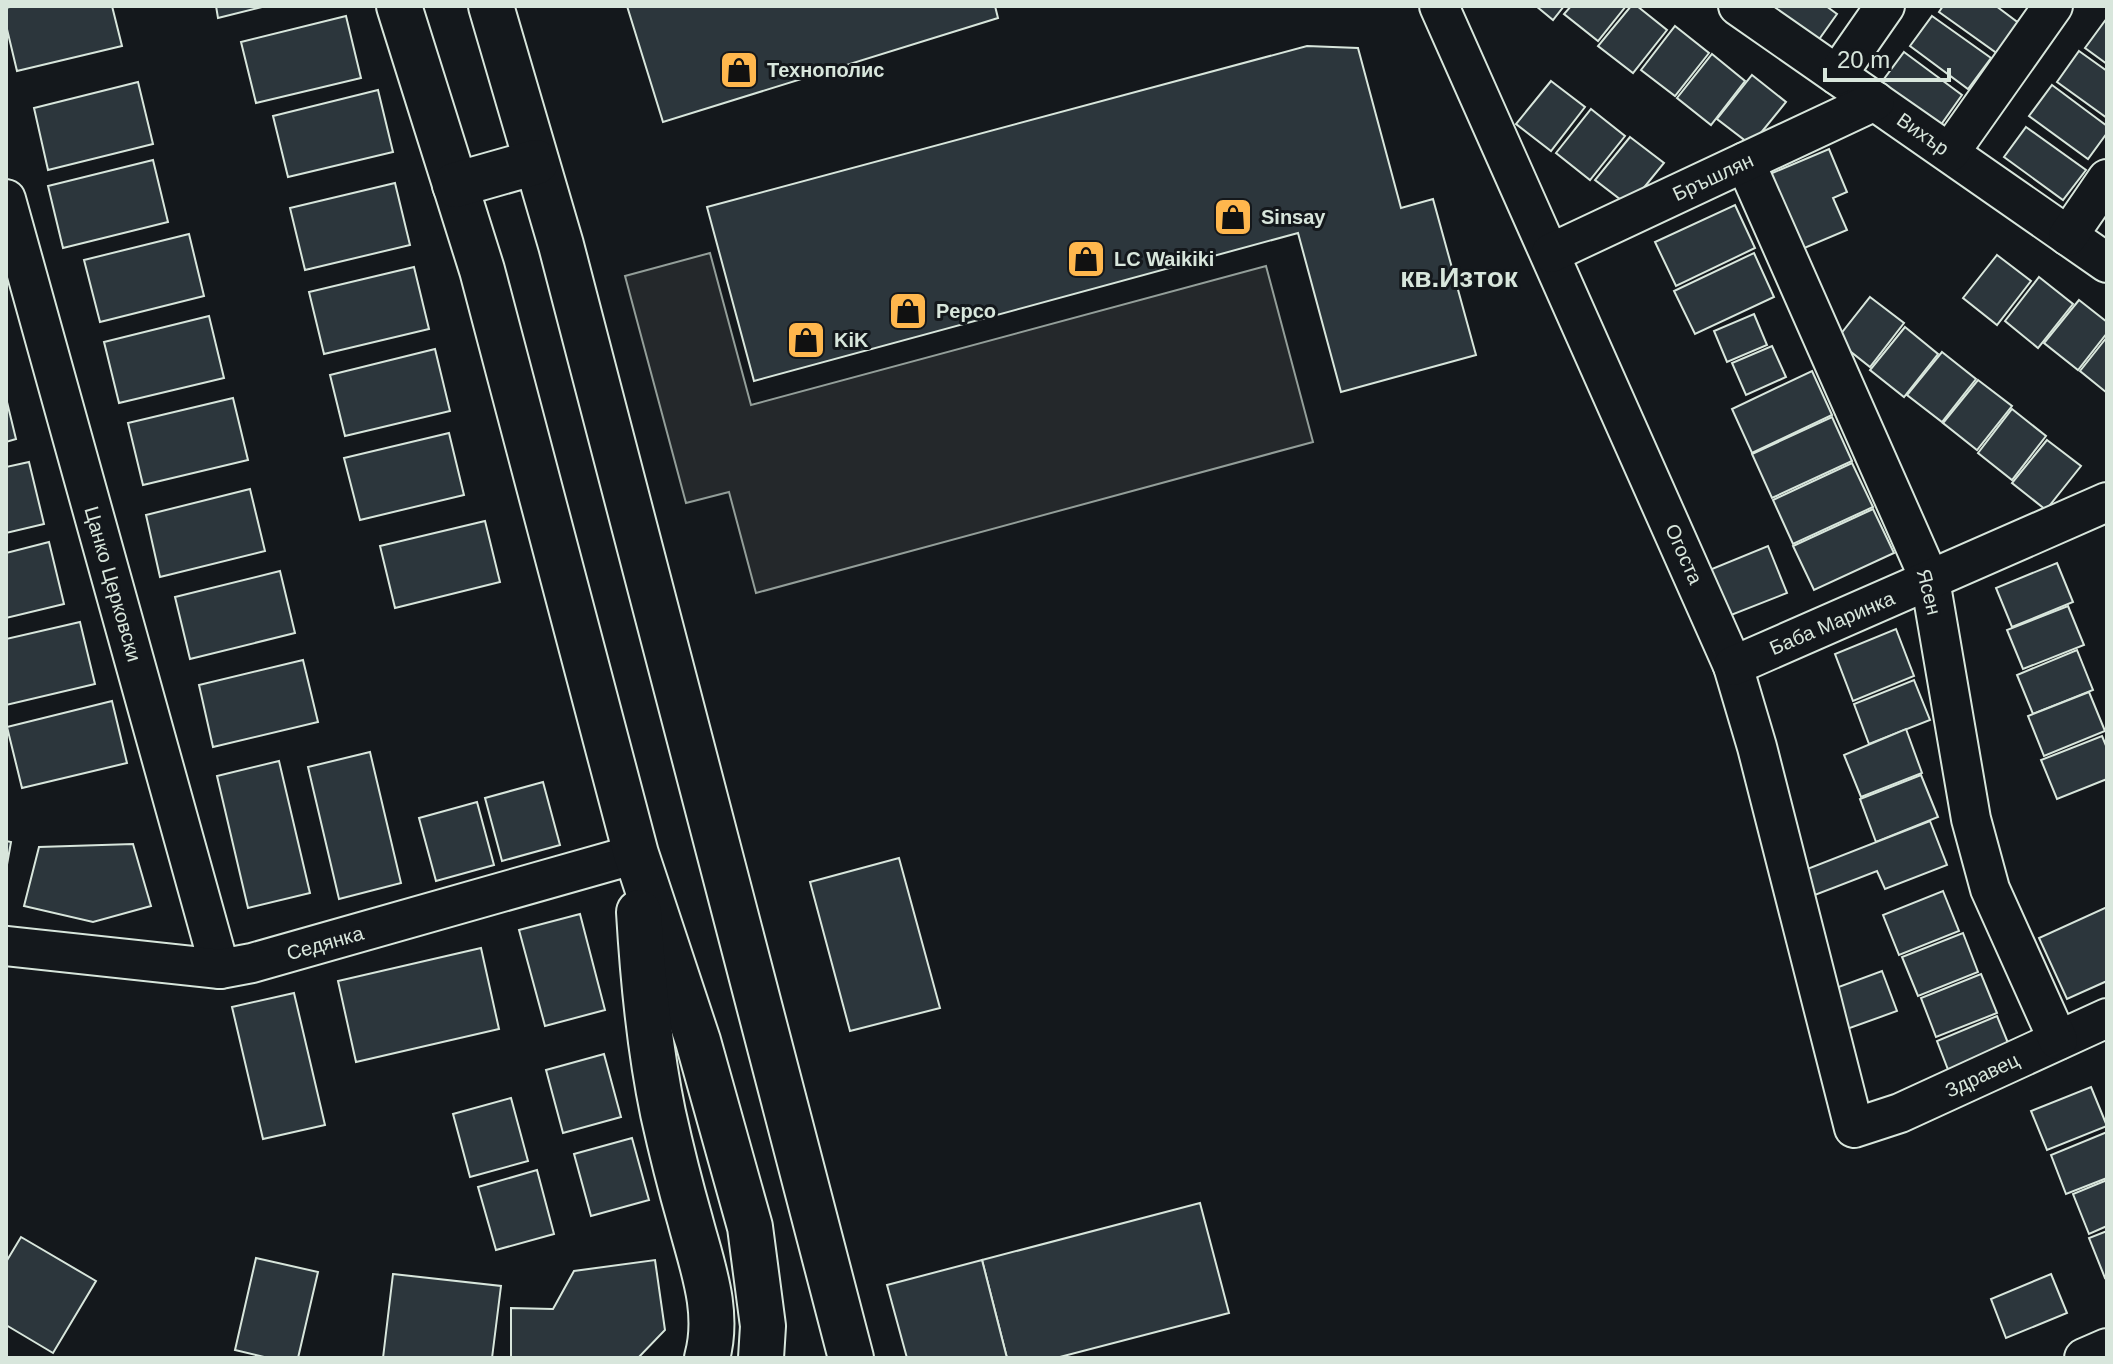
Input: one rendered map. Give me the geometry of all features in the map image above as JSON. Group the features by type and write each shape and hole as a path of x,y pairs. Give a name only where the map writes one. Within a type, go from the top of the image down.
{"main road":[{"path":"399,6 482,270 636,854 698,1041 750,1227 761,1302 761,1358"},
{"path":"491,6 573,288 851,1358"},
{"path":"455,185 536,162"},
{"path":"636,854 644,995 653,1064 709,1292 713,1326 707,1358"}],"street":[{"name":"Огоста","path":"1439,6 1733,666 1757,747 1854,1128"},
{"name":"Вихър","path":"1738,6 2107,263"},
{"path":"1837,75 1885,6"},
{"path":"1950,152 2053,6"},
{"name":"Бръшлян","path":"1551,253 1875,101"},
{"name":"Ясен","path":"1745,162 1930,580 1971,819 1990,889 2058,1040"},
{"path":"2068,236 2107,179"},
{"name":"Цанко Церковски","path":"6,199 220,969"},
{"name":"Баба Маринка","path":"1733,666 2106,506"},
{"name":"Седянка","path":"6,946 220,969 252,963 636,854"},
{"name":"Здравец","path":"1854,1128 1900,1113 2107,1018"},
{"path":"2084,1358 2107,1348"}],"shaded area":[{"path":"710,253 751,405 1266,266 1313,442 756,593 729,492 686,503 625,276"}],"building":[{"path":"112,6 122,46 17,71 6,25 6,8"},
{"path":"216,6 266,6 218,18"},
{"name":"Технополис","path":"627,6 995,6 998,18 663,122"},
{"path":"1536,6 1564,6 1553,20"},
{"path":"1571,6 1626,6 1598,41 1564,14"},
{"path":"1631,6 1637,6 1667,30 1633,73 1598,46"},
{"path":"1762,6 1826,6 1837,14 1815,45"},
{"path":"1943,6 1996,6 2020,24 1998,54 1939,12"},
{"path":"346,16 361,78 256,103 241,42"},
{"path":"1932,16 1991,58 1968,89 1910,46"},
{"path":"2107,18 2107,64 2085,48"},
{"path":"1675,26 1709,53 1675,96 1641,70"},
{"path":"1307,46 1358,48 1401,208 1433,199 1476,355 1341,392 1298,233 754,381 707,207"},
{"path":"2079,51 2107,71 2107,118 2057,82"},
{"path":"1904,52 1962,95 1940,126 1881,83"},
{"path":"1712,54 1745,81 1711,125 1677,98"},
{"path":"1752,75 1786,102 1751,145 1717,119"},
{"path":"1551,81 1585,107 1551,151 1516,124"},
{"path":"138,82 153,144 48,170 34,108"},
{"path":"2052,85 2107,126 2107,133 2088,159 2029,116"},
{"path":"378,90 393,152 288,177 273,116"},
{"path":"1591,109 1625,136 1590,180 1556,153"},
{"path":"2026,127 2086,170 2063,200 2004,157"},
{"path":"1630,137 1664,163 1629,206 1595,180"},
{"path":"1829,149 1847,192 1833,198 1847,230 1795,252 1763,177"},
{"path":"153,160 168,222 63,248 48,186"},
{"path":"395,183 410,245 305,270 290,208"},
{"path":"1735,205 1755,248 1676,286 1655,242"},
{"path":"189,234 204,296 100,322 84,260"},
{"path":"1754,253 1774,297 1695,334 1674,291"},
{"path":"1997,255 2031,281 1997,325 1963,298"},
{"path":"414,267 429,329 324,354 309,292"},
{"path":"2039,277 2073,304 2038,348 2005,321"},
{"path":"1870,297 1904,323 1870,367 1836,340"},
{"path":"2079,300 2107,322 2107,333 2078,370 2044,343"},
{"path":"1754,314 1767,345 1727,362 1714,331"},
{"path":"209,316 224,378 119,403 104,342"},
{"path":"1905,327 1938,354 1904,397 1870,370"},
{"path":"2107,337 2107,393 2080,371"},
{"path":"1772,346 1786,377 1746,395 1732,363"},
{"path":"435,349 450,411 345,436 330,375"},
{"path":"1942,352 1976,379 1942,422 1907,395"},
{"path":"1812,371 1832,415 1752,453 1732,409"},
{"path":"1978,380 2012,406 1977,450 1943,423"},
{"path":"6,398 16,439 6,442"},
{"path":"233,398 248,460 143,485 128,423"},
{"path":"2012,409 2046,436 2012,480 1978,453"},
{"path":"1832,417 1852,461 1772,498 1752,454"},
{"path":"449,433 464,495 360,520 344,458"},
{"path":"2047,440 2081,466 2046,510 2012,483"},
{"path":"29,462 44,524 6,533 6,467"},
{"path":"1852,463 1873,507 1793,544 1773,500"},
{"path":"250,489 265,551 160,577 146,515"},
{"path":"1873,509 1894,553 1814,590 1793,546"},
{"path":"485,521 500,582 395,608 380,546"},
{"path":"49,542 64,604 6,618 6,553"},
{"path":"1768,546 1787,593 1726,617 1707,571"},
{"path":"2057,563 2073,602 2012,627 1996,588"},
{"path":"280,571 295,633 190,659 175,597"},
{"path":"2068,606 2084,645 2023,669 2007,630"},
{"path":"80,622 95,684 6,705 6,639"},
{"path":"1896,629 1914,676 1853,701 1835,654"},
{"path":"2077,650 2093,690 2033,714 2017,675"},
{"path":"303,660 318,722 213,747 199,685"},
{"path":"1914,680 1930,720 1869,744 1854,704"},
{"path":"2089,692 2105,731 2044,756 2028,716"},
{"path":"112,701 127,763 22,788 7,727"},
{"path":"1906,729 1922,773 1861,797 1844,755"},
{"path":"2102,736 2107,748 2107,779 2057,799 2041,760"},
{"path":"370,752 401,883 339,899 308,767"},
{"path":"279,761 310,893 248,908 217,776"},
{"path":"1921,775 1938,817 1876,842 1860,799"},
{"path":"543,782 560,845 502,861 485,798"},
{"path":"477,802 494,865 436,881 419,818"},
{"path":"1930,821 1947,865 1885,889 1877,871 1807,898 1797,873"},
{"path":"6,841 11,842 6,870"},
{"path":"133,844 151,906 93,922 24,906 39,847"},
{"path":"899,858 940,1008 850,1031 810,882"},
{"path":"1943,891 1959,931 1899,955 1883,915"},
{"path":"2107,907 2107,981 2067,999 2039,938"},
{"path":"580,914 605,1010 545,1026 519,930"},
{"path":"1963,933 1978,972 1918,996 1902,957"},
{"path":"481,948 499,1029 356,1062 338,981"},
{"path":"1882,971 1897,1011 1847,1029 1833,989"},
{"path":"1981,974 1997,1013 1936,1037 1921,998"},
{"path":"294,993 325,1125 263,1139 232,1007"},
{"path":"1997,1016 2013,1055 1952,1080 1937,1041"},
{"path":"604,1054 621,1117 563,1133 546,1070"},
{"path":"2091,1087 2107,1126 2047,1150 2031,1111"},
{"path":"511,1098 528,1161 470,1177 453,1114"},
{"path":"2107,1132 2107,1178 2066,1194 2051,1155"},
{"path":"632,1138 649,1200 591,1216 574,1154"},
{"path":"537,1170 554,1234 496,1250 478,1187"},
{"path":"2107,1180 2107,1226 2089,1234 2073,1194"},
{"path":"1200,1203 1229,1313 1056,1358 1007,1358 982,1260"},
{"path":"2107,1231 2107,1277 2105,1278 2089,1238"},
{"path":"21,1237 96,1281 53,1353 6,1325 6,1262"},
{"path":"256,1258 318,1272 298,1358 268,1358 235,1350"},
{"path":"655,1260 665,1330 638,1358 511,1358 511,1308 553,1309 574,1271"},
{"path":"982,1260 1007,1358 907,1358 887,1285"},
{"path":"393,1274 501,1286 492,1358 383,1358"},
{"path":"2051,1274 2067,1313 2006,1338 1991,1299"}],"place":[{"name":"Технополис","path":"739,70"},
{"name":"Sinsay","path":"1233,217"},
{"name":"LC Waikiki","path":"1086,259"},
{"name":"Pepco","path":"908,311"},
{"name":"KiK","path":"806,340"}],"district":[{"name":"кв.Изток","path":"1459,277"}]}
